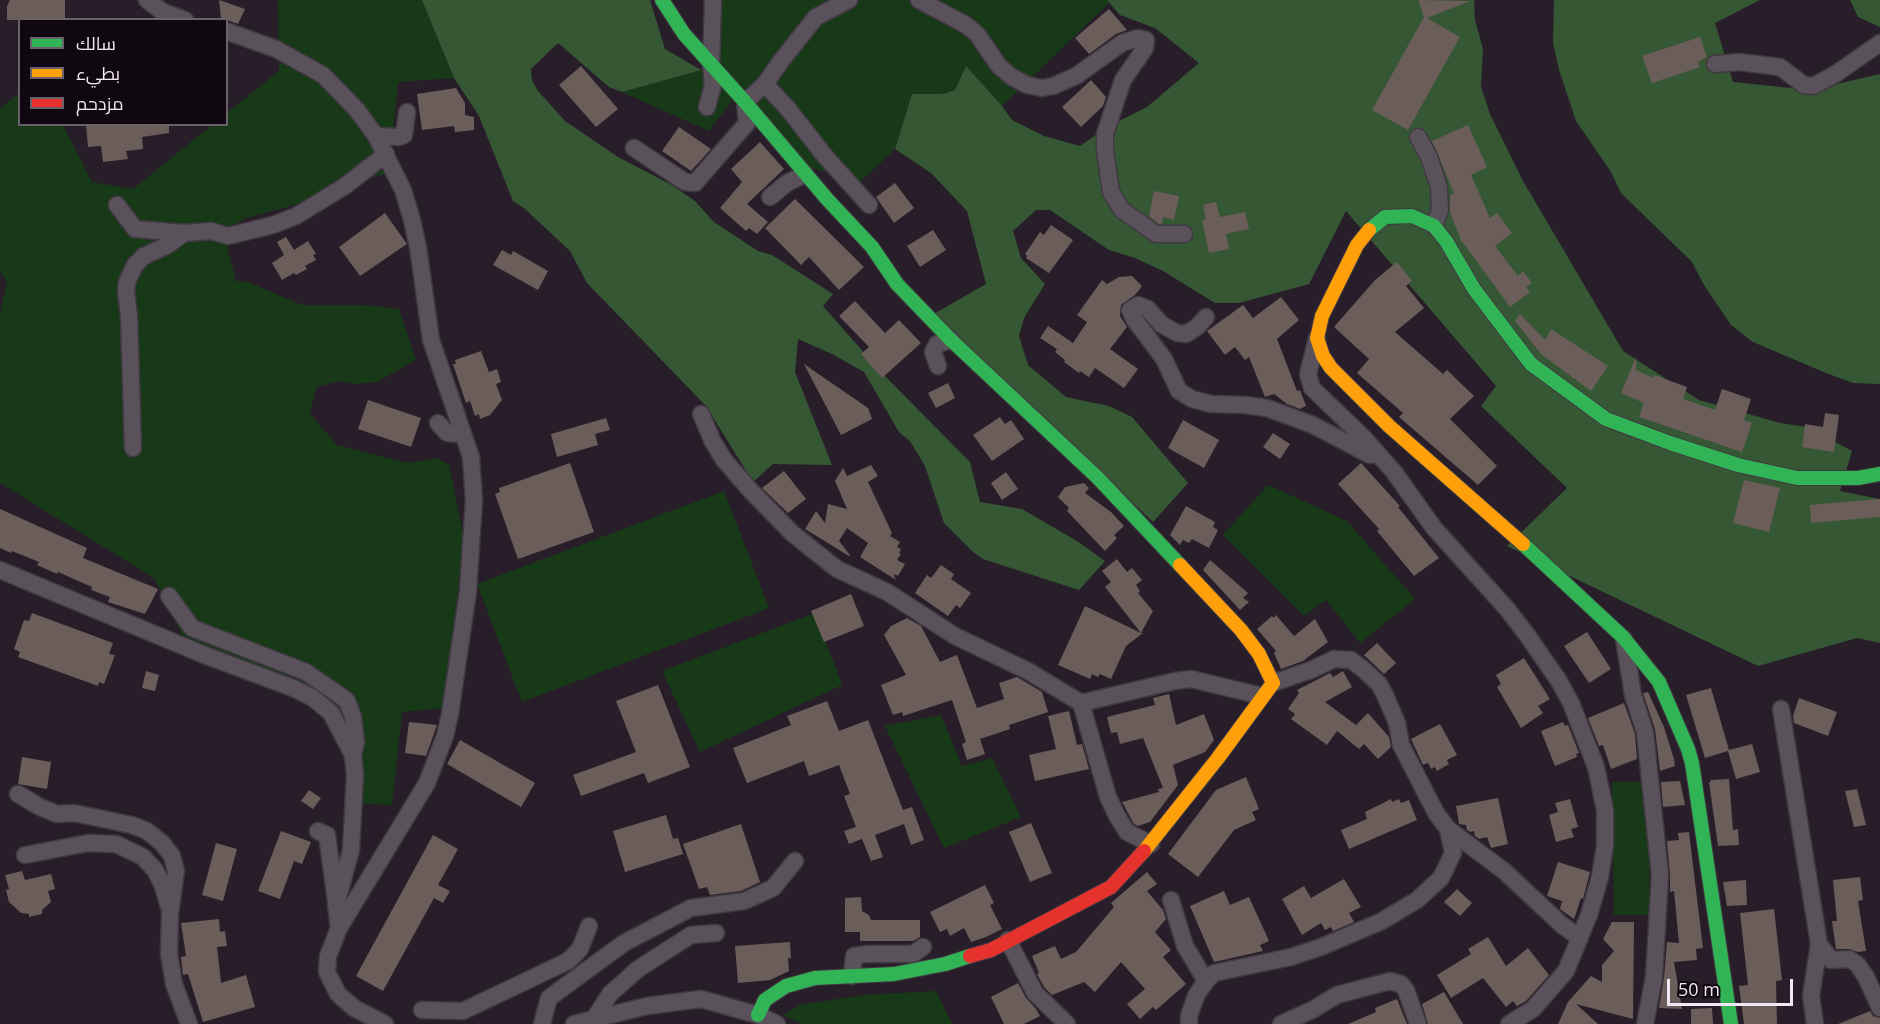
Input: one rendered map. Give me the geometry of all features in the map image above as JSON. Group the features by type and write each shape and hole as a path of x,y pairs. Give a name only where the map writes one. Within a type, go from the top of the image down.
{"street":[{"path":"147,0 163,12 180,18"},
{"path":"662,0 684,34 805,174 872,247 897,284 951,340 1098,478 1241,630 1259,654 1268,689"},
{"path":"707,107 713,84 712,0"},
{"path":"745,102 765,84 816,17 849,0"},
{"path":"919,0 954,17 977,34 999,66 1012,77 1027,85 1042,88 1076,76 1122,43 1137,38 1146,40 1145,48 1123,80 1105,134 1111,192 1122,210 1156,234 1184,234"},
{"path":"228,32 276,49 323,75 357,110 376,136 403,190 412,220 431,340 471,457 473,519 468,591 450,714 439,755 427,783 339,928 328,956 327,972 338,994 354,1008 382,1023"},
{"path":"1715,64 1738,62 1780,67 1804,85 1813,86 1834,75 1880,43"},
{"path":"765,84 869,205"},
{"path":"634,148 685,182 695,183 747,123 745,102"},
{"path":"376,136 399,137 404,135 407,112"},
{"path":"1418,137 1429,157 1439,187 1440,210 1434,226"},
{"path":"117,205 135,229 184,233 211,231 228,236 273,225 296,216 338,190 386,154"},
{"path":"770,197 788,183 805,174"},
{"path":"1509,1024 1533,1009 1566,971 1580,938 1600,877 1605,846 1605,810 1596,767 1582,728 1559,681 1508,610 1434,528 1394,472 1363,437 1312,388 1308,374 1322,316 1357,245 1370,229 1385,217 1412,216 1434,226 1446,241 1462,272 1531,364 1606,419 1738,465 1797,477 1858,478 1880,474"},
{"path":"133,448 127,282 135,265 144,256 168,245 184,233"},
{"path":"1206,317 1186,334 1177,333 1161,324 1148,309 1138,305 1130,310 1134,319 1164,359 1179,391 1192,399 1211,404 1268,408 1313,425 1370,456 1378,454"},
{"path":"1317,338 1323,356 1331,368 1389,426 1497,519 1623,637 1659,682 1688,749 1731,1024"},
{"path":"938,366 933,352 937,344 951,340"},
{"path":"701,414 724,460 751,491 792,533 837,569 887,592 955,636 1028,671 1081,703 1108,797 1117,816 1127,832 1151,844"},
{"path":"438,423 447,433 463,434"},
{"path":"0,570 313,698 331,713 353,755"},
{"path":"169,596 192,628 306,672 347,701 353,717 356,743 353,755 355,800 351,850 336,905"},
{"path":"1623,637 1634,695 1645,732 1660,875 1654,977 1645,1024"},
{"path":"758,1015 765,1000 786,986 815,978 894,974 945,964 991,950 1111,887 1151,844 1225,749 1268,689 1334,659 1351,660 1379,684 1396,723 1401,746 1436,813 1449,829 1504,871 1562,925 1580,938"},
{"path":"1081,703 1191,679 1268,689"},
{"path":"1780,709 1819,944 1811,996 1815,1024"},
{"path":"18,794 57,814 74,813 132,825 147,831 172,855 176,871 170,914 171,970 189,1024"},
{"path":"1189,1024 1193,1006 1206,981 1214,973 1291,957 1321,947 1382,921 1417,900 1441,878 1449,864 1453,853 1449,829"},
{"path":"318,831 327,835 339,928"},
{"path":"25,855 88,843 110,843 123,847 143,857 155,870 165,891 170,914"},
{"path":"542,1024 549,998 624,943 691,908 744,901 773,888 795,861"},
{"path":"1171,900 1185,946 1206,981"},
{"path":"422,1010 463,1011 568,961 580,950 589,926"},
{"path":"594,1019 610,994 638,969 691,935 716,933"},
{"path":"1008,940 1035,993 1066,1024"},
{"path":"1819,944 1831,960 1849,959 1857,964 1866,977 1880,1008"},
{"path":"852,976 854,956 913,954 923,947"},
{"path":"1281,1024 1312,1010 1337,994 1390,981 1401,984 1406,990 1418,1024"},
{"path":"574,1024 635,1009 701,999 758,1015 777,1024"},
{"path":"624,1024 635,1009"}],"green space":[{"path":"278,0 422,0 454,78 398,82 389,174 371,177 329,195 244,219 221,233 227,246 236,281 248,282 302,305 365,305 399,309 416,360 377,382 353,384 340,381 316,387 310,414 337,445 408,463 436,458 449,464 464,539 444,708 402,712 392,805 346,803 355,759 318,712 268,675 184,639 154,578 0,483 0,315 7,281 0,272 0,109 18,94 18,126 64,126 92,182 133,189 211,126 228,126 228,112 279,71"},
{"path":"422,0 650,0 665,49 701,70 622,92 609,87 558,43 531,69 532,80 538,91 565,121 618,157 670,184 695,201 714,222 758,251 772,255 833,294 823,306 881,372 970,462 980,502 1022,509 1077,541 1105,561 1079,590 983,559 973,552 944,523 925,466 910,441 899,432 864,372 798,339 795,372 832,465 773,464 753,482 706,406 587,283 570,251 525,209 513,201 479,116 454,78"},
{"path":"716,0 1107,0 1109,3 1002,106 966,67 956,90 943,94 912,94 895,149 858,184 802,164 741,88 709,131 622,92 701,69"},
{"path":"1107,0 1474,0 1475,20 1483,49 1481,87 1490,114 1523,181 1623,351 1699,400 1780,423 1807,427 1852,451 1840,491 1880,499 1880,643 1857,638 1758,666 1507,546 1567,488 1481,406 1496,386 1346,211 1309,284 1239,303 1215,303 1163,271 1135,258 1109,250 1050,210 1036,210 1013,231 1021,258 1045,284 1024,318 1019,336 1028,365 1066,397 1109,406 1132,417 1188,483 1153,522 932,315 986,284 967,211 931,173 895,149 912,94 943,94 955,90 966,66 1012,120 1044,136 1080,146 1107,127 1147,107 1199,63 1155,28 1120,15"},
{"path":"1554,0 1760,0 1715,23 1733,82 1811,90 1880,74 1880,384 1853,383 1826,373 1753,342 1731,325 1704,285 1692,262 1621,193 1611,172 1576,121 1559,70 1553,43"},
{"path":"1850,0 1880,0 1880,27 1858,17"},
{"path":"1268,485 1347,521 1415,599 1360,643 1326,600 1304,616 1223,535"},
{"path":"724,491 769,608 522,702 477,584"},
{"path":"815,613 842,685 700,752 662,671"},
{"path":"941,715 962,766 992,758 1021,817 944,848 885,726"},
{"path":"1612,782 1648,782 1650,915 1614,915"},
{"path":"936,991 952,1024 802,1024 783,1015 800,1005 863,995"}],"building":[{"path":"10,0 65,0 65,18 7,20 7,6"},
{"path":"219,0 245,9 238,24 228,20 228,18 221,18"},
{"path":"1418,0 1470,1 1427,18 1460,37 1408,130 1372,110 1424,17"},
{"path":"1109,9 1127,30 1116,34 1089,54 1075,38"},
{"path":"1700,37 1707,57 1698,62 1700,67 1652,83 1642,56"},
{"path":"581,66 618,109 596,127 559,85"},
{"path":"1091,80 1106,97 1103,106 1081,127 1062,107"},
{"path":"456,88 465,103 465,115 474,117 474,130 455,132 454,126 422,130 417,94"},
{"path":"1468,125 1487,167 1471,175 1490,218 1497,213 1512,233 1495,246 1518,276 1523,271 1532,283 1526,287 1530,292 1510,307 1461,240 1450,213 1450,195 1454,193 1432,141"},
{"path":"86,126 169,126 169,133 142,137 143,149 126,151 128,159 103,162 101,146 88,147"},
{"path":"679,127 711,149 691,171 662,151"},
{"path":"760,142 784,169 747,204 768,222 757,234 749,228 746,231 720,208 742,182 731,169"},
{"path":"895,183 914,208 894,223 876,197"},
{"path":"1154,191 1179,196 1174,220 1163,217 1162,224 1159,224 1149,216"},
{"path":"795,199 864,267 839,290 809,257 801,265 765,228"},
{"path":"1216,202 1220,217 1245,212 1249,229 1226,234 1229,249 1209,253 1202,220 1206,219 1203,205"},
{"path":"385,213 407,244 360,276 339,247"},
{"path":"1051,225 1073,240 1049,273 1026,258 1025,254 1040,232 1044,235"},
{"path":"933,230 946,250 920,267 907,246"},
{"path":"286,237 294,250 308,241 316,254 313,255 316,260 305,266 307,269 282,280 272,263 284,255 277,242"},
{"path":"502,250 511,255 513,251 548,271 538,290 493,265"},
{"path":"1397,262 1412,281 1406,286 1424,308 1395,332 1443,374 1447,370 1474,396 1450,419 1497,466 1478,485 1399,417 1403,413 1357,373 1369,359 1334,327 1375,280"},
{"path":"1132,276 1142,286 1135,295 1121,305 1120,316 1127,327 1110,349 1138,369 1124,388 1095,368 1089,377 1080,371 1079,373 1064,362 1065,360 1055,352 1057,349 1040,338 1048,326 1073,343 1087,322 1077,315 1102,280 1107,284 1119,277"},
{"path":"1281,297 1299,320 1277,339 1297,391 1300,390 1306,406 1300,409 1287,404 1274,394 1265,397 1249,357 1245,360 1235,347 1225,355 1207,331 1243,305 1253,318"},
{"path":"855,301 885,333 899,320 921,343 882,378 861,354 869,347 839,316"},
{"path":"1520,314 1545,340 1551,329 1608,366 1591,391 1541,354 1515,321"},
{"path":"481,351 489,372 497,369 501,382 496,384 502,400 490,415 480,419 479,414 475,416 470,401 466,403 453,364 456,364 455,360"},
{"path":"1636,357 1636,370 1653,378 1654,375 1687,387 1683,399 1715,410 1722,389 1751,399 1744,420 1752,423 1742,452 1639,417 1644,403 1621,393"},
{"path":"804,364 868,408 872,419 841,435"},
{"path":"948,383 955,398 936,408 928,393"},
{"path":"368,400 421,418 411,447 358,429"},
{"path":"1825,413 1839,415 1834,452 1802,447 1805,424 1823,427"},
{"path":"1000,417 1005,424 1011,420 1024,439 992,461 973,435"},
{"path":"606,418 610,430 595,434 598,445 557,457 551,434"},
{"path":"1183,420 1219,440 1204,468 1168,448"},
{"path":"1273,433 1290,444 1280,459 1263,447"},
{"path":"570,463 594,532 518,559 495,494 500,492 499,488"},
{"path":"1361,463 1400,506 1398,507 1439,558 1414,576 1377,531 1379,529 1338,484"},
{"path":"871,465 878,476 868,482 892,533 890,536 900,542 897,547 901,549 899,553 901,554 897,560 905,564 898,576 895,574 896,580 860,557 868,543 847,528 839,541 849,556 805,529 816,511 825,523 828,504 847,509 835,481 843,468 847,476"},
{"path":"784,471 806,499 788,513 762,488"},
{"path":"1006,472 1018,489 1002,500 991,483"},
{"path":"1744,480 1780,488 1769,532 1733,523"},
{"path":"1084,483 1089,488 1085,493 1111,512 1124,526 1114,535 1117,538 1105,551 1067,511 1069,508 1058,497 1065,487"},
{"path":"1880,499 1880,517 1811,523 1810,505"},
{"path":"1186,506 1215,522 1213,527 1218,530 1209,548 1192,539 1189,543 1183,540 1180,545 1170,535"},
{"path":"0,509 87,548 83,558 158,589 145,614 108,602 110,597 91,590 92,587 37,565 39,562 0,548"},
{"path":"1117,559 1127,572 1132,568 1142,580 1136,585 1140,591 1138,593 1153,611 1141,633 1105,587 1111,582 1102,571"},
{"path":"1210,560 1248,593 1243,598 1249,602 1240,610 1203,570"},
{"path":"941,565 954,574 951,579 971,593 960,608 956,605 948,616 915,593 927,575 931,578"},
{"path":"851,594 864,626 824,642 811,611"},
{"path":"1085,606 1143,633 1126,646 1111,679 1100,674 1098,677 1092,674 1090,679 1058,665"},
{"path":"32,613 113,643 109,654 115,655 104,684 99,682 98,686 18,657 20,652 14,649 24,620 29,621"},
{"path":"1276,615 1294,636 1315,619 1328,642 1303,661 1281,669 1274,653 1276,651 1257,629"},
{"path":"907,618 921,626 940,662 957,655 977,708 1004,699 999,683 1017,677 1042,692 1048,712 1009,725 1010,729 980,739 985,754 967,760 962,744 966,742 952,700 903,716 902,712 893,715 881,685 906,675 884,635 891,626"},
{"path":"1587,632 1611,669 1589,683 1564,646"},
{"path":"1377,643 1396,663 1384,674 1364,655"},
{"path":"1524,658 1550,699 1538,706 1543,713 1521,728 1497,687 1501,684 1496,675"},
{"path":"146,671 159,675 155,691 142,688"},
{"path":"1343,671 1352,687 1325,702 1356,725 1368,713 1389,737 1391,747 1378,759 1364,744 1359,749 1337,731 1327,745 1291,719 1295,714 1288,709 1299,693 1297,690 1330,673 1333,677"},
{"path":"658,685 690,767 648,783 644,773 581,796 573,775 636,752 616,701"},
{"path":"1711,688 1729,750 1752,744 1760,772 1736,779 1728,751 1705,758 1686,695"},
{"path":"1648,692 1664,727 1674,759 1675,766 1660,771 1655,729 1643,693"},
{"path":"1169,694 1176,725 1204,714 1214,740 1205,752 1173,765 1178,785 1150,822 1138,826 1134,824 1122,802 1159,792 1158,789 1163,788 1143,738 1120,744 1117,732 1111,733 1107,717 1155,705 1153,698"},
{"path":"1799,698 1837,712 1828,736 1794,723 1793,716"},
{"path":"827,701 839,731 868,720 903,810 912,807 924,840 911,845 904,824 875,835 883,857 871,861 862,839 849,844 844,831 856,827 844,796 850,794 839,765 809,776 804,761 747,783 733,748 791,725 787,716"},
{"path":"1624,703 1635,734 1637,759 1611,769 1603,745 1599,746 1588,718"},
{"path":"1069,711 1077,745 1082,744 1089,769 1035,781 1029,755 1056,749 1048,716"},
{"path":"409,722 437,725 426,756 405,753"},
{"path":"1563,722 1565,726 1568,725 1579,753 1576,754 1577,757 1555,766 1541,731"},
{"path":"1440,724 1457,755 1447,760 1449,764 1437,771 1435,767 1431,769 1428,763 1423,765 1411,739"},
{"path":"460,740 535,783 521,807 447,764"},
{"path":"22,757 51,762 47,789 18,784"},
{"path":"1246,777 1259,809 1252,812 1256,820 1234,830 1198,877 1168,854 1216,790"},
{"path":"1729,779 1733,830 1738,829 1739,845 1718,846 1709,782 1710,780"},
{"path":"1680,781 1685,805 1663,807 1661,782"},
{"path":"1857,789 1866,825 1854,827 1845,791"},
{"path":"309,790 321,798 313,809 301,801"},
{"path":"1498,798 1508,844 1491,848 1487,837 1479,839 1475,836 1474,831 1467,830 1466,825 1459,824 1456,806"},
{"path":"1391,799 1392,802 1399,799 1401,803 1409,800 1417,820 1349,849 1341,830 1367,819 1365,812"},
{"path":"1570,799 1578,827 1571,829 1574,837 1556,842 1549,815 1558,812 1555,803"},
{"path":"666,815 673,839 678,838 683,854 625,872 613,831"},
{"path":"1031,823 1052,873 1030,882 1009,832"},
{"path":"741,824 760,882 741,891 710,895 707,887 699,889 683,844"},
{"path":"281,831 311,842 302,864 294,861 280,899 258,891"},
{"path":"1689,832 1703,948 1696,949 1697,960 1674,962 1682,1009 1659,1008 1667,942 1679,943 1674,891 1670,892 1667,841 1679,840 1678,833"},
{"path":"433,835 458,849 438,885 450,891 443,903 434,898 383,991 356,976"},
{"path":"216,843 237,849 223,901 202,895"},
{"path":"1558,862 1590,872 1583,899 1581,898 1574,919 1560,909 1562,901 1547,896"},
{"path":"22,871 25,880 51,874 55,889 48,891 51,902 42,910 42,914 29,917 29,914 21,913 9,902 6,890 9,889 5,875"},
{"path":"1147,872 1157,884 1147,891 1163,910 1166,919 1155,932 1171,950 1163,957 1186,984 1156,1010 1153,1007 1140,1019 1127,1004 1145,989 1121,962 1095,992 1084,982 1052,995 1044,987 1037,974 1039,973 1032,956 1055,946 1061,959 1076,952 1114,907 1111,903"},
{"path":"1860,877 1863,900 1858,901 1866,951 1836,949 1832,921 1837,921 1833,880"},
{"path":"1344,879 1361,907 1349,913 1354,922 1333,931 1331,927 1325,930 1321,923 1302,935 1282,899 1304,886 1311,898"},
{"path":"1746,880 1747,905 1727,906 1723,882"},
{"path":"985,885 994,903 990,905 1002,929 971,942 964,928 950,936 947,929 940,932 930,912"},
{"path":"1457,889 1472,903 1460,916 1444,902"},
{"path":"1224,891 1230,905 1249,897 1269,941 1260,945 1263,951 1214,962 1190,906"},
{"path":"861,897 862,911 869,915 871,920 920,920 920,937 913,941 860,941 860,932 845,932 845,898"},
{"path":"1774,909 1782,980 1776,981 1777,1024 1744,1024 1739,986 1748,985 1740,913"},
{"path":"219,919 220,932 225,931 227,946 217,947 221,983 246,975 255,1007 203,1022 188,974 183,975 181,957 186,956 181,923"},
{"path":"1612,922 1634,922 1633,1019 1576,1004 1598,1024 1558,1024 1568,1002 1591,976 1602,982 1602,965 1614,951 1603,939"},
{"path":"1488,937 1506,966 1528,948 1549,975 1526,1001 1517,1006 1513,1001 1506,1007 1483,978 1451,998 1437,975 1471,954 1468,949"},
{"path":"790,942 789,971 770,980 738,983 735,946"},
{"path":"1018,983 1040,1016 1024,1024 1004,1024 991,997"},
{"path":"1444,992 1463,1024 1428,1024 1422,1004"},
{"path":"1397,999 1407,1024 1348,1024 1376,1012 1375,1008"},
{"path":"1712,1008 1713,1024 1691,1024 1691,1009"},
{"path":"1870,1011 1873,1016 1880,1018 1880,1024 1838,1024"}],"traffic: fast":[{"path":"662,0 684,34 827,199 872,247 897,284 951,340 1098,478 1180,565"},
{"path":"1369,230 1385,217 1412,216 1434,226 1446,241 1474,289 1531,364 1606,419 1738,465 1797,478 1858,478 1880,474"},
{"path":"1523,544 1623,637 1659,682 1692,763 1731,1024"},
{"path":"758,1015 765,1000 786,986 815,978 894,974 945,964 970,956"}],"traffic: slow":[{"path":"1369,230 1357,245 1322,316 1317,338 1323,356 1331,368 1389,426 1523,544"},
{"path":"1144,851 1218,758 1273,683 1259,654 1241,630 1180,565"}],"traffic: jam":[{"path":"970,956 991,950 1111,887 1144,851"}]}
